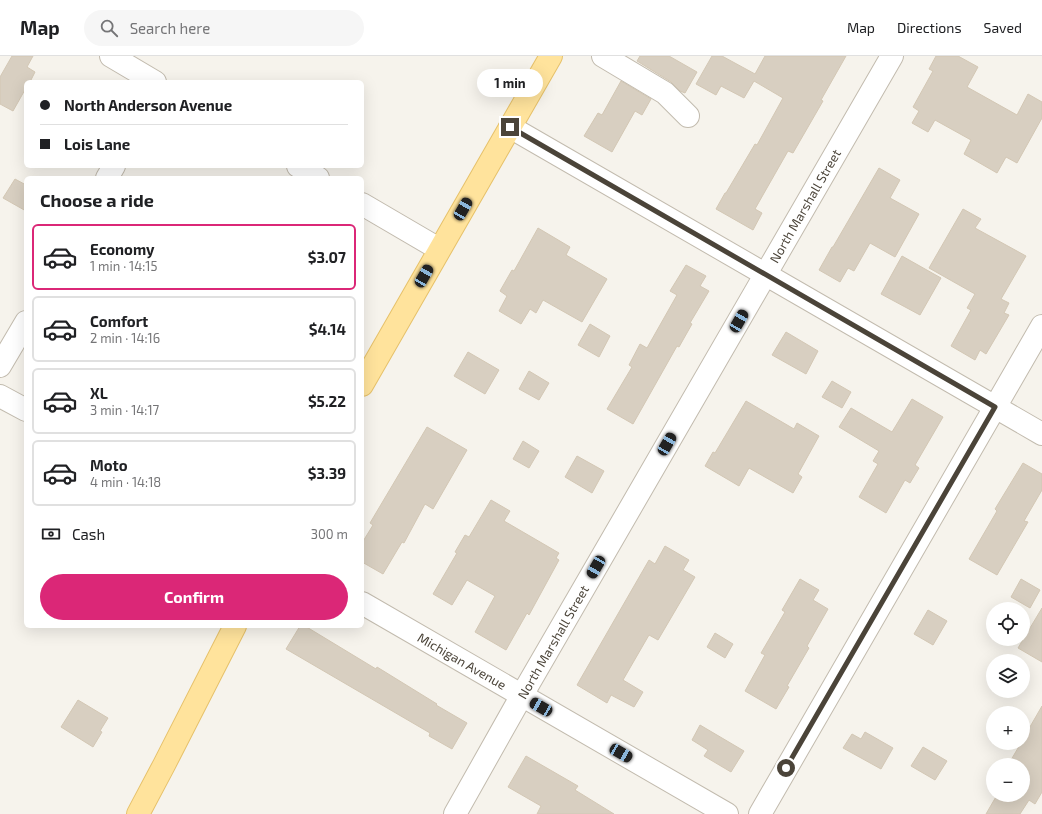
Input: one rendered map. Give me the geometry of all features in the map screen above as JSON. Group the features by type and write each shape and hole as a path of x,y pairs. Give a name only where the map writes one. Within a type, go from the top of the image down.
{"main road":[{"path":"364,382 551,56"},
{"path":"138,814 234,628"}],"street":[{"path":"111,56 152,80"},
{"path":"603,56 665,93 688,116"},
{"name":"North Marshall Street","path":"455,814 522,695 892,56"},
{"path":"510,127 1042,434"},
{"path":"301,168 315,176"},
{"path":"364,205 440,250"},
{"path":"0,366 24,325"},
{"path":"760,814 1042,326"},
{"path":"0,396 24,409"},
{"name":"Michigan Avenue","path":"364,604 727,814"}],"building":[{"path":"12,56 33,56 27,67 35,72 31,80 24,80 24,92 13,111 0,104 0,77"},
{"path":"640,56 669,56 697,72 685,93 680,91 671,82 637,61"},
{"path":"712,56 722,56 755,74 765,56 846,56 821,100 823,101 793,153 788,151 755,209 762,213 753,230 716,209 755,144 757,145 783,98 754,81 744,98 721,86 716,95 696,84"},
{"path":"936,56 958,56 978,67 967,87 1017,115 1028,94 1042,102 1042,118 1017,163 1006,157 997,173 964,154 971,140 935,120 928,132 912,123 919,111 913,107 933,71 929,69"},
{"path":"621,81 651,99 642,115 635,111 612,152 584,136 598,113 602,115"},
{"path":"879,168 900,180 890,198 919,214 895,257 870,243 854,271 848,268 840,282 819,270"},
{"path":"15,179 24,184 24,210 3,198"},
{"path":"963,209 981,219 975,228 1026,256 1001,299 1009,303 1004,313 1009,315 986,354 980,350 975,360 951,346 971,310 967,308 975,294 929,268"},
{"path":"538,228 570,247 566,255 607,279 582,322 543,300 536,313 530,309 521,324 499,311 507,296 500,291 512,270 514,271"},
{"path":"902,256 941,278 920,315 881,294"},
{"path":"686,265 706,276 700,286 709,291 690,323 692,324 679,347 677,346 633,424 607,409 632,367 629,365 640,344 647,348 677,295 670,291"},
{"path":"590,324 610,336 599,357 578,345"},
{"path":"786,332 818,351 806,374 772,355"},
{"path":"468,352 499,370 485,394 454,376"},
{"path":"529,371 549,383 539,400 519,389"},
{"path":"832,381 851,392 842,408 822,397"},
{"path":"912,399 943,417 915,465 919,468 910,483 905,480 886,513 859,497 878,464 873,461 879,451 839,427 851,408 892,432"},
{"path":"746,401 794,429 797,423 819,436 798,474 802,477 793,493 749,468 739,486 705,466 713,452 715,453"},
{"path":"427,427 467,450 433,509 425,504 404,543 402,542 383,574 364,563 364,540 373,525 370,523"},
{"path":"523,441 539,451 529,468 513,459"},
{"path":"577,456 604,471 592,493 565,477"},
{"path":"1023,463 1042,474 1042,490 1024,521 1028,522 997,575 969,559 997,511 995,509"},
{"path":"491,500 510,511 504,521 559,553 556,558 559,560 529,615 527,613 506,650 475,632 495,596 467,580 452,605 433,594 457,553 455,552 465,535 469,537"},
{"path":"665,546 689,560 683,570 695,577 658,640 649,635 623,680 643,692 634,707 611,695 607,703 577,685 649,560 655,564"},
{"path":"800,579 819,590 813,600 828,609 807,646 809,648 787,686 789,687 776,709 745,691 765,655 761,653 785,612 782,610"},
{"path":"1021,579 1040,590 1030,608 1030,602 1020,602 1011,597"},
{"path":"1042,608 1042,662 1018,648 1019,646 1030,646 1030,628"},
{"path":"928,610 947,621 933,645 914,634"},
{"path":"299,628 308,628 376,669 377,667 467,723 452,749 429,736 430,733 286,649"},
{"path":"715,633 733,644 725,658 707,647"},
{"path":"78,700 108,718 93,747 61,727"},
{"path":"1042,706 1042,792 1035,804 1030,801 1030,758 1012,758 1017,750 1030,750 1030,727"},
{"path":"700,725 744,751 731,772 704,756 708,750 692,740"},
{"path":"865,732 893,748 881,769 843,748 852,734 861,739"},
{"path":"923,747 947,761 935,780 911,766"},
{"path":"526,756 578,786 575,790 614,814 537,814 541,806 508,787"},
{"path":"993,802 1028,802 1020,814 986,814"}],"route":[{"path":"510,127 995,407 786,768"}]}
